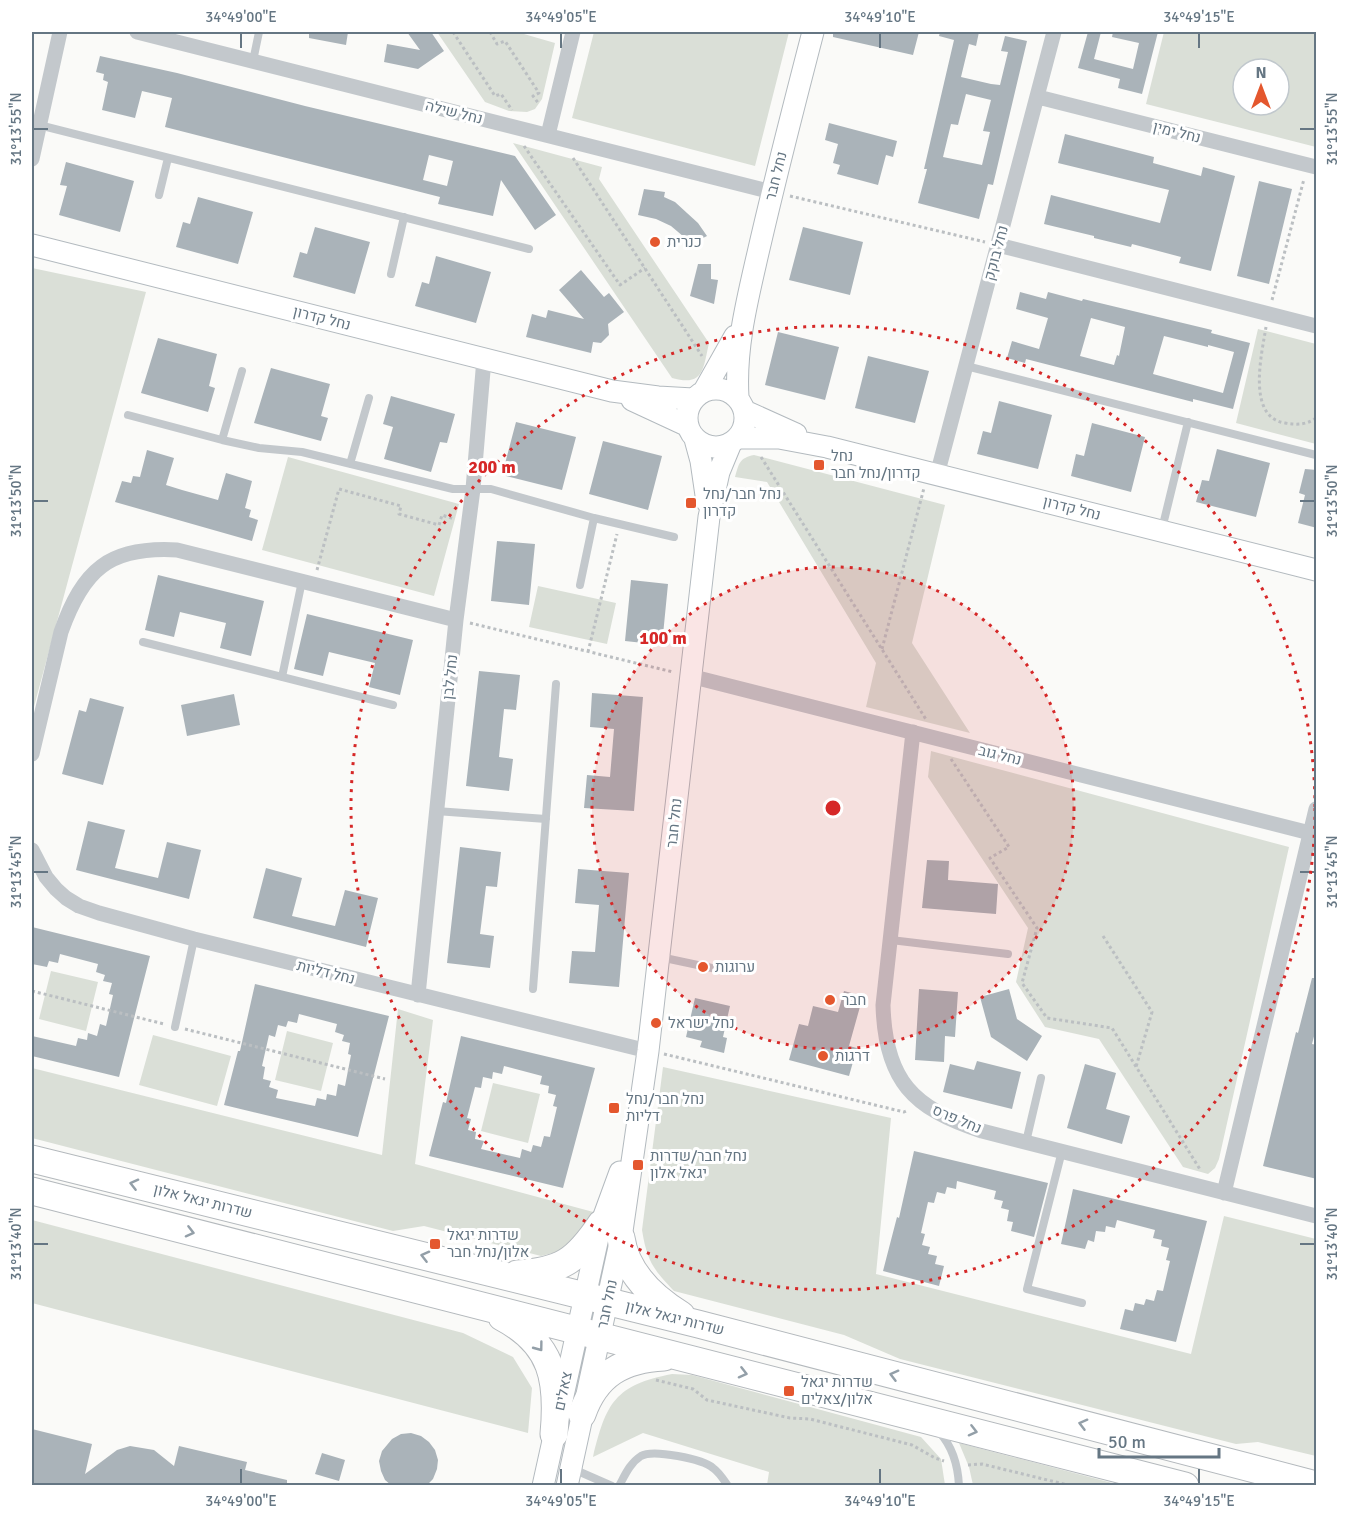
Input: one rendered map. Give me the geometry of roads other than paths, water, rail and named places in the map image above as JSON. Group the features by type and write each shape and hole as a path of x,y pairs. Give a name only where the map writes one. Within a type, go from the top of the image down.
{"highway":[{"name":"שדרות יגאל אלון","path":"32,1159 698,1324 1317,1485"},
{"path":"32,1191 1185,1485"},
{"path":"494,1273 542,1272 564,1264 583,1248 611,1231 626,1260 642,1283 662,1302 698,1324"},
{"path":"473,1304 522,1329 543,1353 553,1373 555,1385 554,1434"},
{"path":"582,1414 593,1389 624,1364 651,1358 687,1359"},
{"path":"1281,1476 1317,1479"}],"street":[{"path":"32,159 37,122 60,32"},
{"name":"נחל שילה","path":"137,32 772,192"},
{"path":"554,137 552,120 573,32"},
{"name":"נחל חבר","path":"741,404 737,355 743,322 772,192 813,32"},
{"name":"נחל בוקק","path":"933,473 966,366 1054,32"},
{"name":"נחל ימין","path":"1038,97 1317,167"},
{"name":"נחל קדרון","path":"32,245 612,391 658,397 704,388"},
{"path":"998,245 1317,326"},
{"name":"נחל חבר","path":"704,388 743,322"},
{"name":"נחל לבן","path":"418,995 456,620 473,489 484,359"},
{"path":"704,388 725,389 741,404 745,425 734,441 716,447 702,444 692,433 687,411 704,388"},
{"name":"נחל קדרון","path":"612,391 692,433"},
{"name":"נחל קדרון","path":"741,404 827,447"},
{"name":"נחל חבר","path":"692,433 706,485 709,517"},
{"name":"נחל קדרון","path":"734,441 761,437 779,438 827,447 1317,570"},
{"name":"נחל חבר","path":"588,1333 635,1129 648,1051 709,517 719,472 734,441"},
{"path":"32,754 61,632 76,595 88,578 105,563 120,556 157,549 177,550 456,620"},
{"name":"נחל גוב","path":"690,676 1310,833"},
{"name":"נחל פרס","path":"913,732 884,1005 884,1032 888,1054 910,1092 924,1105 959,1123 1317,1216"},
{"path":"1219,1192 1317,809"},
{"name":"נחל דליות","path":"33,860 56,889 79,906 194,939 648,1051"},
{"name":"צאלים","path":"567,1485 582,1414 588,1333"},
{"name":"צאלים","path":"543,1485 554,1434 588,1333"}],"lane":[{"path":"253,61 259,32"},
{"path":"37,122 168,158 529,249"},
{"path":"159,195 168,158"},
{"path":"391,274 405,218"},
{"path":"966,366 1317,455"},
{"path":"222,440 242,371"},
{"path":"350,464 369,398"},
{"path":"129,415 222,440 259,448 302,452 453,489 491,489 594,518 674,537"},
{"path":"1162,531 1188,422"},
{"path":"580,585 594,518"},
{"path":"282,677 308,582"},
{"path":"143,642 393,705"},
{"path":"533,988 556,684"},
{"path":"436,811 546,819"},
{"path":"175,1027 194,939"},
{"path":"891,940 1008,954"},
{"path":"658,957 726,971"},
{"path":"1026,1142 1041,1078"},
{"path":"1062,1151 1027,1289 1082,1303"},
{"path":"921,1418 940,1432 947,1442 957,1466 959,1485"},
{"path":"619,1485 630,1466 643,1455 659,1453 672,1454 712,1466 728,1485"},
{"path":"573,1456 580,1472 612,1485"}],"place":[{"name":"כנרית","path":"655,242"},
{"name":"נחל קדרון/נחל חבר","path":"819,465"},
{"name":"נחל חבר/נחל קדרון","path":"691,503"},
{"name":"ערוגות","path":"703,967"},
{"name":"חבר","path":"830,1000"},
{"name":"נחל ישראל","path":"656,1023"},
{"name":"דרגות","path":"823,1056"},
{"name":"נחל חבר/נחל דליות","path":"614,1108"},
{"name":"נחל חבר/שדרות יגאל אלון","path":"638,1165"},
{"name":"שדרות יגאל אלון/נחל חבר","path":"435,1244"},
{"name":"שדרות יגאל אלון/צאלים","path":"789,1391"}]}
